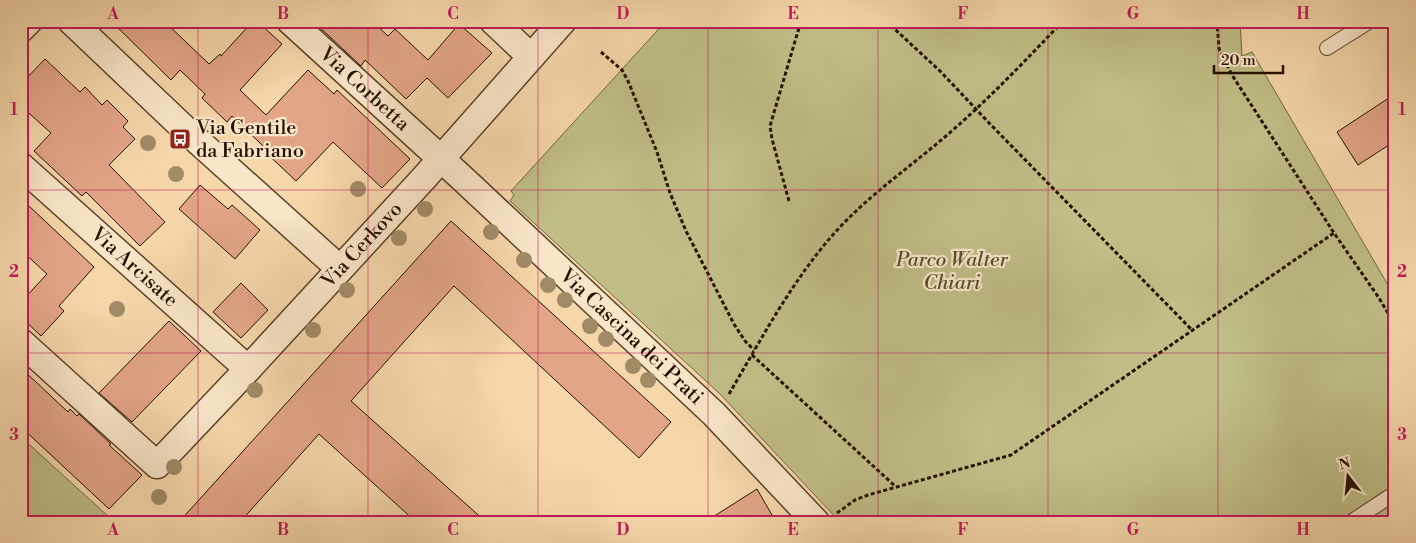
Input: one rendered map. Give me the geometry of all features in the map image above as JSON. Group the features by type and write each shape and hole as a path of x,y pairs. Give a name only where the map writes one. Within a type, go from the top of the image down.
{"street":[{"path":"21,29 29,21"},
{"path":"71,21 190,134 340,269"},
{"name":"Via Corbetta","path":"290,21 440,159"},
{"path":"493,21 531,57"},
{"name":"Via Cerkovo","path":"21,342 157,465 340,269 562,21"},
{"name":"Via Cascina dei Prati","path":"440,159 825,519"},
{"name":"Via Arcisate","path":"21,166 248,369"}],"lane":[{"path":"1327,48 1370,21"},
{"path":"1351,522 1395,493"}],"path":[{"path":"790,200 770,126 801,21"},
{"path":"886,21 934,65 1192,330"},
{"path":"724,402 754,350 794,288 839,228 864,204 976,109 1063,21"},
{"path":"1217,21 1219,49 1232,75 1395,325"},
{"path":"601,52 622,70 628,81 654,144 686,232 730,318 740,334 754,350"},
{"path":"825,519 855,500 1012,455 1334,233"},
{"path":"752,355 895,487"}],"green space":[{"name":"Parco Walter Chiari","path":"666,21 1240,21 1242,56 1252,52 1395,297 1395,522 840,522 720,394 510,201 514,195 511,191"},
{"path":"21,437 110,518 116,522 21,522"}],"building":[{"path":"111,21 164,21 209,64 220,54 221,56 253,21 257,21 282,44 240,90 266,115 308,70 334,94 337,90 410,159 382,188 333,142 296,181 261,148 263,146 232,116 227,122 202,98 205,94 180,70 171,80"},
{"path":"313,21 372,21 388,36 395,29 428,60 459,24 492,53 448,98 427,78 406,99 365,60 361,66"},
{"path":"45,59 80,92 85,87 102,105 107,100 128,121 123,127 135,139 109,165 165,222 140,246 86,192 82,196 34,151 51,133 21,106 21,84"},
{"path":"1395,94 1395,141 1358,165 1337,132"},
{"path":"200,185 228,209 232,205 260,230 235,259 179,209"},
{"path":"29,206 94,267 59,306 64,311 41,336 21,317 21,302 47,274 21,250 21,215"},
{"path":"451,221 671,422 639,458 454,286 351,401 486,522 416,522 319,434 240,522 179,522"},
{"path":"241,283 268,310 241,338 213,312"},
{"path":"169,321 201,351 132,422 99,393"},
{"path":"21,368 68,412 70,409 77,416 79,414 142,475 109,509 21,427"},
{"path":"757,489 776,522 705,522"}],"place":[{"name":"Via Gentile da Fabriano","path":"180,139"}]}
